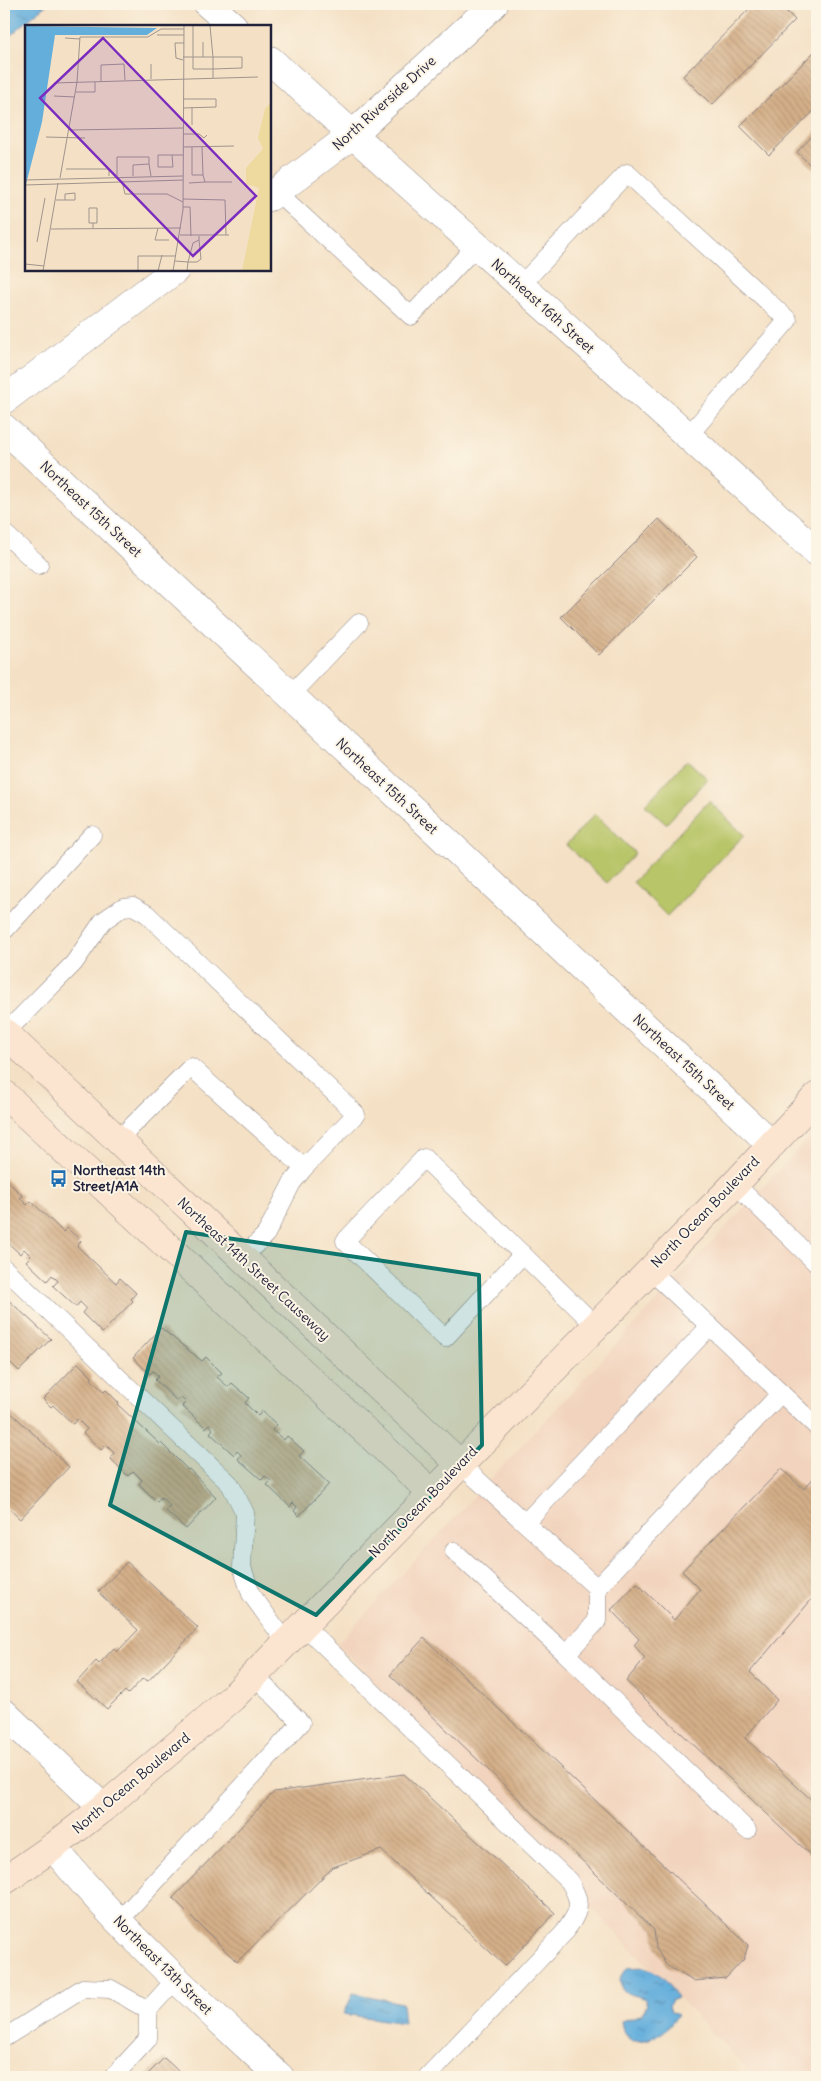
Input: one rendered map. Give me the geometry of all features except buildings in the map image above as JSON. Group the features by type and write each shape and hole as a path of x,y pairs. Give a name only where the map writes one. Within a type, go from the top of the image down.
{"main road":[{"name":"Northeast 14th Street Causeway","path":"4,1033 460,1464"},
{"name":"North Ocean Boulevard","path":"4,1881 53,1847 103,1808 232,1698 735,1184 817,1096"},
{"path":"6,1100 432,1492"}],"street":[{"path":"208,4 232,25"},
{"name":"North Riverside Drive","path":"273,195 352,135 494,4"},
{"name":"Northeast 16th Street","path":"271,61 817,552"},
{"path":"4,400 174,271"},
{"name":"Northeast 15th Street","path":"4,428 771,1144"},
{"path":"4,1713 103,1808"},
{"name":"Northeast 13th Street","path":"53,1847 86,1887 176,1979 280,2077"}],"lane":[{"path":"520,286 627,173 788,320 688,436"},
{"path":"273,195 411,316 476,246"},
{"path":"4,533 39,565"},
{"path":"290,695 360,623"},
{"path":"4,931 92,835"},
{"path":"4,1033 74,962 103,921 122,907 133,906 147,914 356,1114 292,1183 266,1234 242,1258"},
{"path":"118,1140 191,1067 304,1168"},
{"path":"523,1254 445,1338 345,1240 424,1158 523,1254 596,1325"},
{"path":"735,1184 817,1264"},
{"path":"4,1268 230,1484 246,1513 242,1567 251,1594 568,1880 577,1894 579,1905 574,1918 563,1934 427,2077"},
{"path":"650,1269 817,1427"},
{"path":"525,1523 710,1326"},
{"path":"566,1654 597,1621 597,1588 781,1393"},
{"path":"460,1464 597,1588"},
{"path":"454,1551 566,1654 747,1830"},
{"path":"119,1921 301,1723 254,1675"},
{"path":"113,2077 148,2039 148,2010 176,1979"},
{"path":"4,2038 83,1988 112,1989 148,2010"}],"highlighted area":[{"path":"186,1232 479,1275 482,1445 316,1615 110,1505"}],"shaded area":[{"path":"817,1129 817,2077 755,2077 337,1644"}],"green space":[{"path":"687,760 708,779 666,824 645,805"},
{"path":"709,801 744,835 667,916 633,882"},
{"path":"595,814 635,853 607,883 566,845"}],"water":[{"path":"4,4 47,4 4,41"},
{"path":"644,1967 660,1975 671,1987 677,1998 672,2000 669,2005 671,2011 678,2014 669,2027 659,2035 646,2040 631,2041 623,2031 621,2021 641,2015 647,2005 645,1999 622,1990 620,1979 627,1968"},
{"path":"353,1993 402,2003 404,2023 344,2014"}],"place":[{"name":"Northeast 14th Street/A1A","path":"59,1178"}]}
